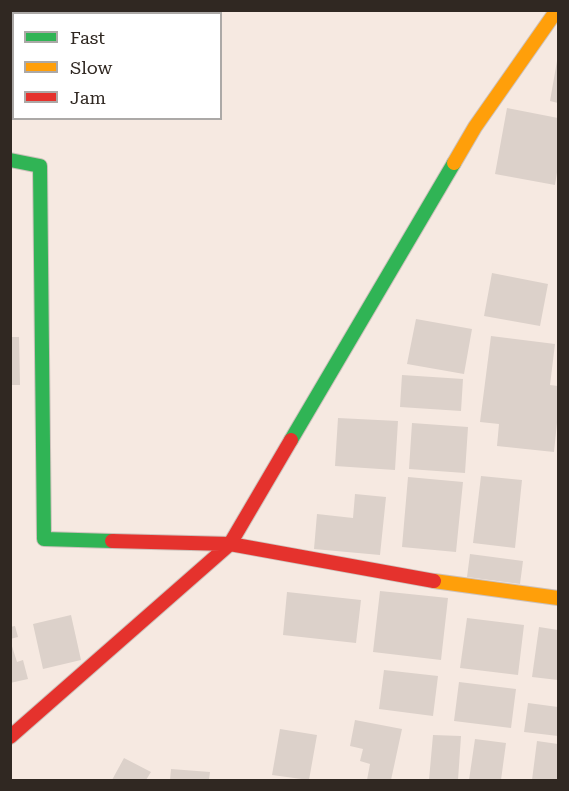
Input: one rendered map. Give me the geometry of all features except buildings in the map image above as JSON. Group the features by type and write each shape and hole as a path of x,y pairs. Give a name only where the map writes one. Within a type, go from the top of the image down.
{"street":[{"path":"10,738 230,544 475,127 557,10"},
{"path":"10,160 40,166 44,539 230,544 456,585 558,597"}],"traffic: fast":[{"path":"10,160 40,166 44,539 112,541"},
{"path":"291,440 454,163"}],"traffic: slow":[{"path":"454,163 475,127 557,10"},
{"path":"434,581 558,598"}],"traffic: jam":[{"path":"10,737 230,544 291,440"},
{"path":"112,541 230,544 434,581"}]}
